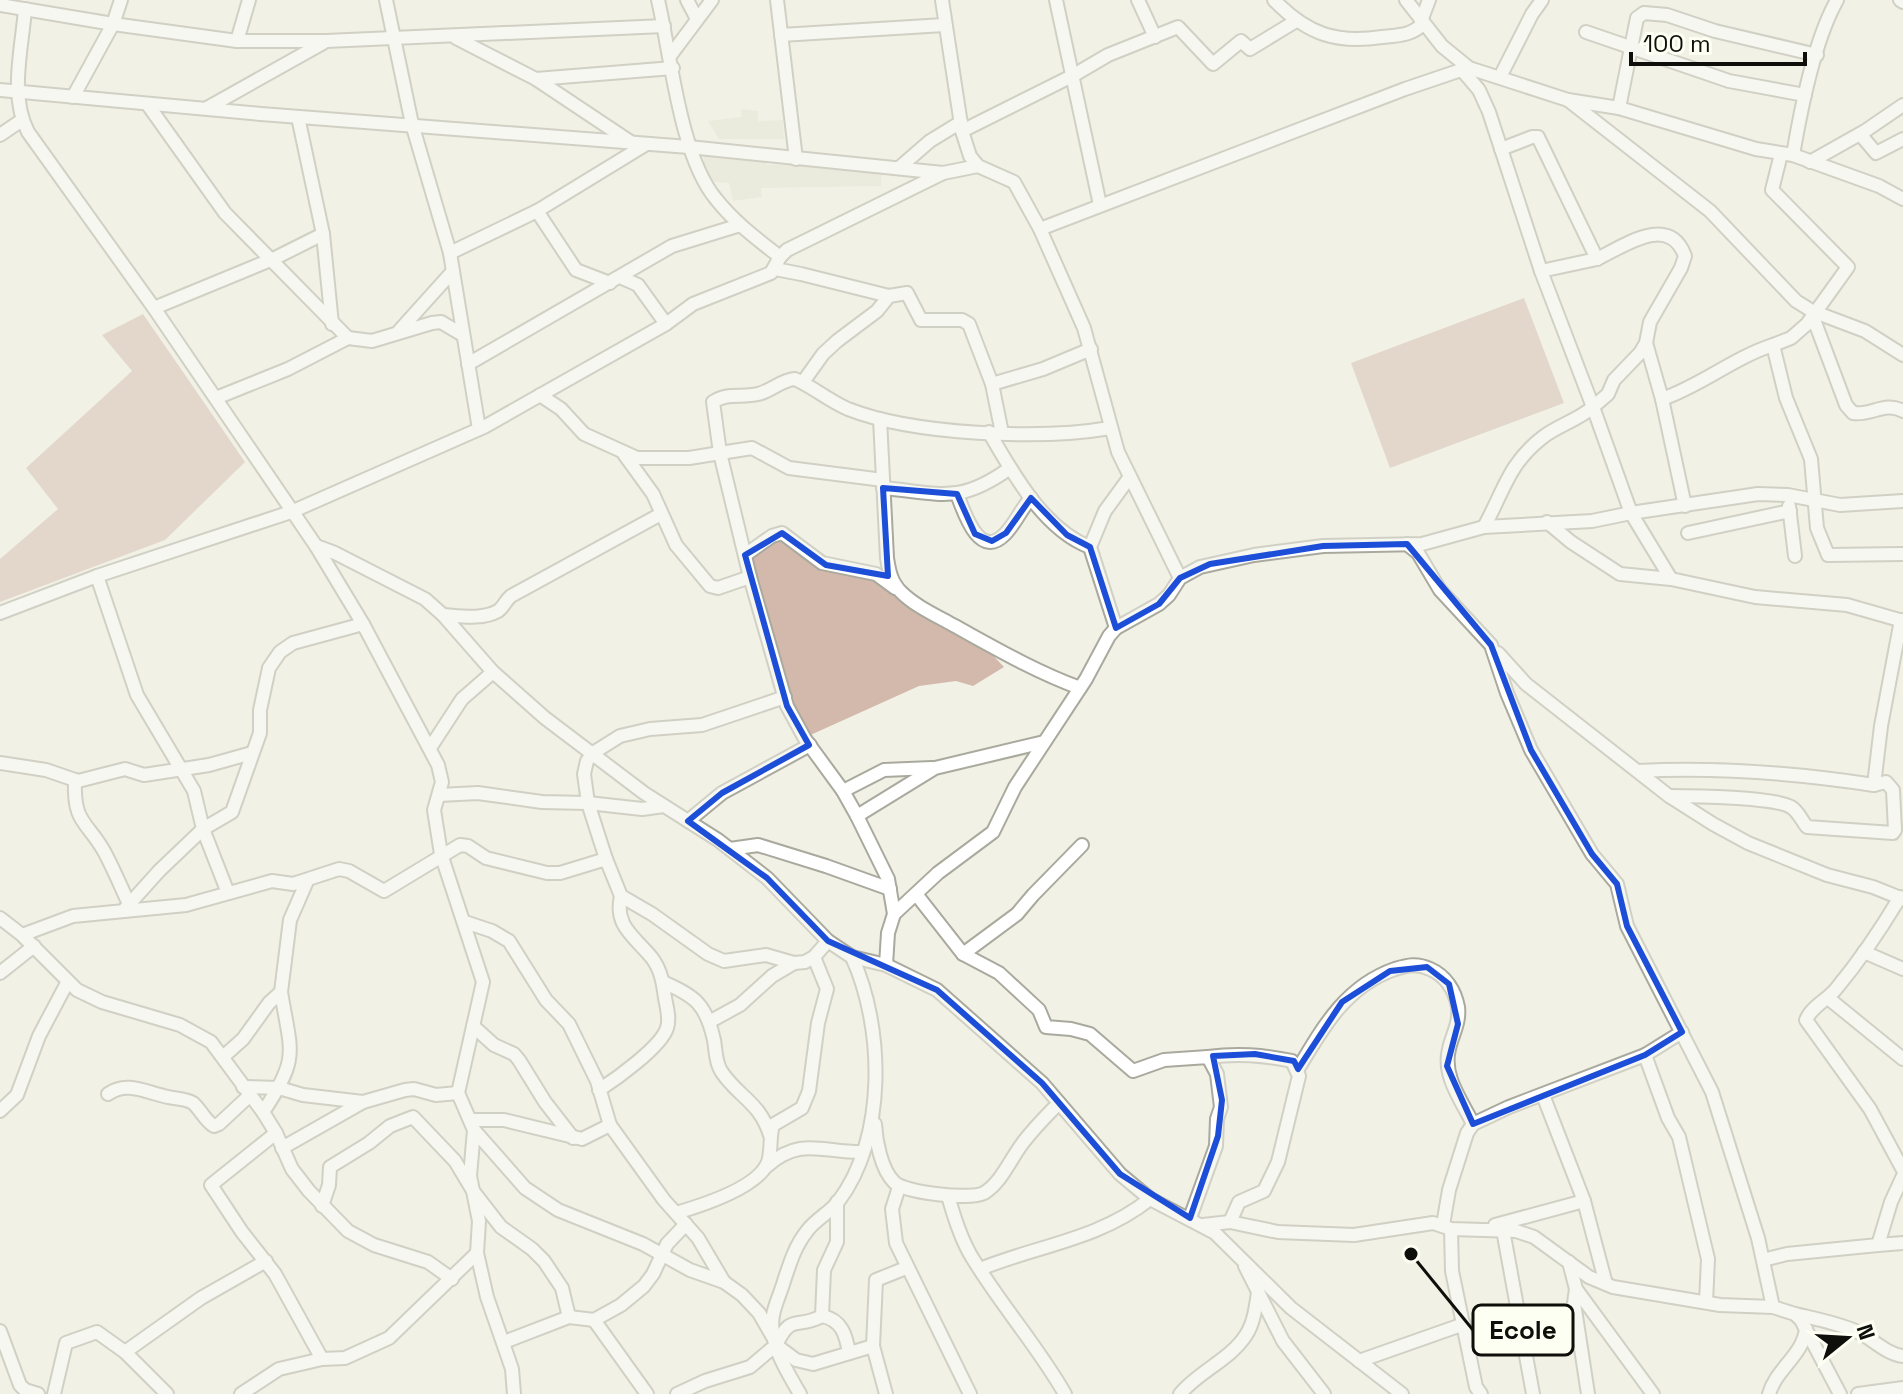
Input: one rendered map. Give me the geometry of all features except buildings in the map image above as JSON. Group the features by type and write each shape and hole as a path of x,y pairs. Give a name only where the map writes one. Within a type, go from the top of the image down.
{"street":[{"path":"73,97 113,24 121,0"},
{"path":"237,41 249,0"},
{"path":"386,0 412,124 450,253 479,429"},
{"path":"658,0 689,147 707,186 777,263 889,296 907,293 921,320 962,320 969,324 992,384 996,432 1010,468 1031,498 1067,535 1090,547"},
{"path":"687,0 697,19"},
{"path":"671,62 712,0"},
{"path":"777,0 796,159"},
{"path":"942,0 961,126 970,156 978,166 1009,179 1017,186 1040,229 1078,311 1091,349 1110,428 1129,478 1180,578"},
{"path":"1056,0 1100,205"},
{"path":"1138,0 1155,37"},
{"path":"1274,0 1296,21 1331,36 1354,41 1407,35 1422,22 1429,0"},
{"path":"1500,77 1542,0"},
{"path":"1662,399 1694,387 1741,358 1791,338 1815,315 1848,267 1772,190 1787,154 1837,0"},
{"path":"1410,2 1422,22 1466,69 1479,90 1541,271 1631,513 1671,579"},
{"path":"0,5 237,41 326,41 664,26"},
{"path":"20,6 17,92 22,120 316,546 363,624 441,773 434,810 441,854 483,982 458,1093 472,1125 525,1188 558,1210 643,1244 690,1270 724,1282 742,1295 759,1313 800,1394"},
{"path":"1619,108 1637,18 1648,12 1740,38 1817,55"},
{"path":"900,167 930,141 1074,75 1108,55 1180,27 1213,64 1241,41 1250,49 1296,21"},
{"path":"781,35 944,25"},
{"path":"1586,32 1729,81 1805,95"},
{"path":"453,36 536,79 639,144"},
{"path":"207,108 326,41"},
{"path":"536,79 671,62"},
{"path":"1040,229 1405,89 1466,69 1568,100 1619,108 1787,154 1879,186 1903,199"},
{"path":"0,90 148,105 689,147 943,173"},
{"path":"1568,100 1685,189 1754,254 1796,301 1815,315 1865,331 1903,355"},
{"path":"148,105 225,213 348,338 372,341 441,322 463,335"},
{"path":"1810,162 1903,105"},
{"path":"298,117 323,234 332,324"},
{"path":"0,135 22,120"},
{"path":"1860,134 1876,153 1903,139"},
{"path":"1501,149 1538,137 1597,259"},
{"path":"450,253 537,211 639,144"},
{"path":"0,613 97,576 291,512 479,429 666,324 693,304 767,275 787,250 943,173 978,166"},
{"path":"537,211 576,270 638,285 666,324"},
{"path":"468,364 672,246 740,225"},
{"path":"1484,527 1503,482 1531,447 1593,407 1608,394 1614,380 1635,359 1646,343 1650,322 1683,262 1682,249 1670,235 1657,233 1597,259 1541,271"},
{"path":"154,308 273,259 323,234"},
{"path":"397,333 453,271"},
{"path":"803,382 823,354 877,311 889,296"},
{"path":"1815,315 1842,394 1853,413 1861,414 1891,406 1903,411"},
{"path":"216,398 288,369 348,338"},
{"path":"1646,343 1662,399 1685,506"},
{"path":"1773,345 1786,398 1811,459 1817,528 1826,554 1903,554"},
{"path":"992,384 1043,369 1091,349"},
{"path":"886,965 888,933 894,914 888,879 843,791 789,710 750,577 720,453 713,411 716,399 761,394 788,379 803,382 847,408 880,419 996,432 1075,434 1110,428"},
{"path":"540,395 561,409 579,431 624,454 643,459 674,459 752,448 789,468 940,495 957,494 989,483 1010,468"},
{"path":"880,419 889,571 902,594"},
{"path":"624,454 653,494 676,545 710,586 718,588 750,577"},
{"path":"1116,628 1090,547 1105,511 1129,478"},
{"path":"957,494 969,526 981,540 992,541 1006,533 1031,498"},
{"path":"894,914 938,873 988,837 1015,787 1116,628 1159,604 1180,578 1210,564 1323,546 1431,542 1484,527 1592,521 1758,494 1788,495 1840,505 1903,501"},
{"path":"1788,495 1795,556"},
{"path":"1688,533 1790,511"},
{"path":"443,615 470,617 494,613 511,596 661,514"},
{"path":"1547,522 1620,574 1671,579 1755,597 1847,605 1902,620 1876,753 1874,785"},
{"path":"745,555 772,536 782,533 822,563 876,574 902,594 1025,666 1080,688"},
{"path":"1407,544 1418,553 1440,590 1526,684 1669,796 1748,843 1827,875 1902,898 1828,998 1807,1015 1809,1026 1870,1109 1903,1170"},
{"path":"316,546 418,595 443,615 493,672 545,718 767,878 828,941 852,957 886,965 937,990 1042,1083 1120,1174 1150,1199 1203,1225 1240,1256 1291,1308 1402,1394"},
{"path":"97,576 137,695 194,791 203,829 228,893"},
{"path":"127,907 203,829 232,812 260,733 260,710 269,668 280,652 293,643 363,624"},
{"path":"1491,645 1531,750 1592,854 1617,884 1627,926 1712,1092 1763,1260 1773,1307"},
{"path":"430,748 462,699 493,672"},
{"path":"599,1090 634,1065 663,1036 668,1017 658,967 621,921 618,909 621,896 588,803 585,768 593,753 632,731 662,727 691,728 785,697"},
{"path":"843,791 884,770 935,768 1044,742"},
{"path":"688,821 722,793 810,745"},
{"path":"0,763 46,770 75,780 125,769 144,775 209,765 252,753"},
{"path":"857,816 935,768"},
{"path":"1638,771 1781,772 1874,785 1886,782 1893,790 1895,830 1889,835 1807,827 1795,809 1781,804 1711,796 1669,796"},
{"path":"75,780 76,807 83,824 103,850 127,907"},
{"path":"439,795 478,793 542,802 642,809 664,806"},
{"path":"22,935 73,916 127,907 186,905 272,881 293,884 344,869 384,891 441,854 464,845 486,858 555,873 606,859"},
{"path":"730,849 758,845 890,889"},
{"path":"963,954 1017,914 1082,845"},
{"path":"263,1112 289,1066 291,1041 281,992 290,920 307,881"},
{"path":"916,894 963,954 999,973 1039,1010 1046,1027 1090,1034 1130,1070 1137,1071 1173,1058 1233,1053 1292,1061 1298,1069"},
{"path":"621,896 708,954 724,961 766,955 794,963 805,962 828,941"},
{"path":"0,918 34,946 67,983 102,1002 180,1025 211,1042 263,1112 292,1169 322,1206 354,1236 428,1262 452,1279"},
{"path":"465,922 492,931 509,941 546,1000 575,1033 610,1125 698,1238 724,1282"},
{"path":"0,973 34,946"},
{"path":"1864,952 1903,969"},
{"path":"767,1166 773,1125 802,1108 809,1091 818,1023 827,989 814,957"},
{"path":"852,957 866,993 869,1014 876,1138 888,1174 899,1187 948,1196 982,1194 995,1184 1021,1145 1059,1103"},
{"path":"709,1022 740,1005 766,981 794,963"},
{"path":"1230,1222 1239,1202 1259,1195 1267,1186 1286,1135 1298,1069 1342,1002 1371,979 1411,964 1427,967 1449,984 1458,1006 1458,1024 1447,1066 1473,1124"},
{"path":"663,982 693,997 709,1022 721,1070 760,1111 770,1135"},
{"path":"0,1111 17,1095 39,1036 67,983"},
{"path":"224,1056 243,1039 269,1003 281,992"},
{"path":"1828,998 1903,1059"},
{"path":"473,1026 494,1045 514,1054 551,1111 573,1138"},
{"path":"1481,1394 1476,1387 1452,1271 1447,1227 1449,1190 1467,1133 1473,1124 1645,1055 1682,1032"},
{"path":"1645,1055 1668,1118 1679,1137 1708,1259 1706,1302"},
{"path":"1190,1218 1216,1146 1217,1119 1221,1107 1217,1074 1208,1057"},
{"path":"108,1094 135,1087 185,1099 214,1126 246,1092 279,1088 303,1095 363,1102"},
{"path":"282,1148 363,1102 414,1089 436,1095 458,1093"},
{"path":"1543,1095 1584,1201 1606,1284"},
{"path":"775,1342 773,1314 797,1245 809,1228 837,1202 863,1152 874,1115"},
{"path":"322,1206 329,1185 330,1167 390,1126 411,1117 449,1153 501,1227 544,1261 562,1288 569,1317"},
{"path":"472,1125 504,1120 587,1139 598,1129 610,1125"},
{"path":"472,1125 470,1164 479,1221 477,1253 487,1297 512,1369 514,1394"},
{"path":"276,1133 211,1185 242,1232 266,1261 322,1359"},
{"path":"676,1213 729,1194 779,1155 800,1148 863,1152"},
{"path":"1878,1245 1891,1202 1903,1176"},
{"path":"899,1187 892,1209 896,1243 970,1394"},
{"path":"948,1196 964,1241 980,1269 1053,1372 1065,1394"},
{"path":"980,1269 1097,1232 1127,1217 1150,1199"},
{"path":"1479,1229 1584,1201"},
{"path":"822,1316 824,1270 837,1242 837,1202"},
{"path":"1203,1225 1230,1222 1278,1232 1354,1235 1415,1224 1503,1230 1534,1237 1589,1277 1606,1284 1720,1305 1773,1307 1853,1330 1871,1338 1893,1355 1903,1356"},
{"path":"504,1342 569,1317 594,1320 621,1305 644,1286 667,1244 686,1224"},
{"path":"1503,1230 1533,1394"},
{"path":"1763,1260 1787,1254 1903,1243"},
{"path":"241,1394 279,1369 322,1359 345,1358 389,1338 477,1253"},
{"path":"1240,1256 1283,1341 1324,1394"},
{"path":"125,1352 201,1298 266,1261"},
{"path":"1569,1262 1576,1289 1653,1394"},
{"path":"886,1394 873,1346 876,1280 906,1268"},
{"path":"1576,1289 1574,1303 1588,1394"},
{"path":"1180,1394 1247,1334 1258,1292"},
{"path":"1795,1314 1840,1394"},
{"path":"677,1394 705,1381 750,1367 791,1323 813,1321 822,1316 834,1320 842,1328 849,1353"},
{"path":"594,1320 647,1394"},
{"path":"1359,1361 1464,1324"},
{"path":"1769,1394 1774,1380 1805,1340 1806,1329"},
{"path":"0,1331 21,1387 38,1394"},
{"path":"54,1394 67,1341 97,1332 125,1352 167,1394"},
{"path":"775,1342 805,1363 822,1362 873,1346"},
{"path":"1858,1394 1903,1388"}],"highlighted area":[{"path":"883,488 957,494 975,534 992,541 1006,533 1031,498 1067,535 1090,547 1116,628 1159,604 1180,578 1210,564 1323,546 1407,544 1491,645 1531,750 1592,854 1617,884 1627,926 1682,1032 1645,1055 1473,1124 1447,1066 1458,1024 1449,984 1427,967 1390,971 1342,1002 1298,1069 1294,1061 1255,1054 1213,1056 1222,1100 1218,1136 1190,1218 1120,1174 1042,1083 937,990 828,941 767,878 688,821 722,793 809,745 787,706 745,555 782,533 826,565 888,576"}],"shaded area":[{"path":"742,109 758,111 758,121 783,120 784,139 719,139 708,121 741,117"},
{"path":"703,155 766,159 767,165 808,163 882,169 881,186 761,188 762,197 733,201 729,183 706,181"},
{"path":"1524,298 1564,403 1390,468 1351,363"},
{"path":"143,314 245,462 165,540 0,602 0,559 58,509 26,468 132,371 102,335"},
{"path":"789,531 832,569 869,574 984,646 1004,667 973,686 956,681 919,686 806,737 785,706 747,558"}],"place":[{"name":"Ecole","path":"1411,1254"}]}
